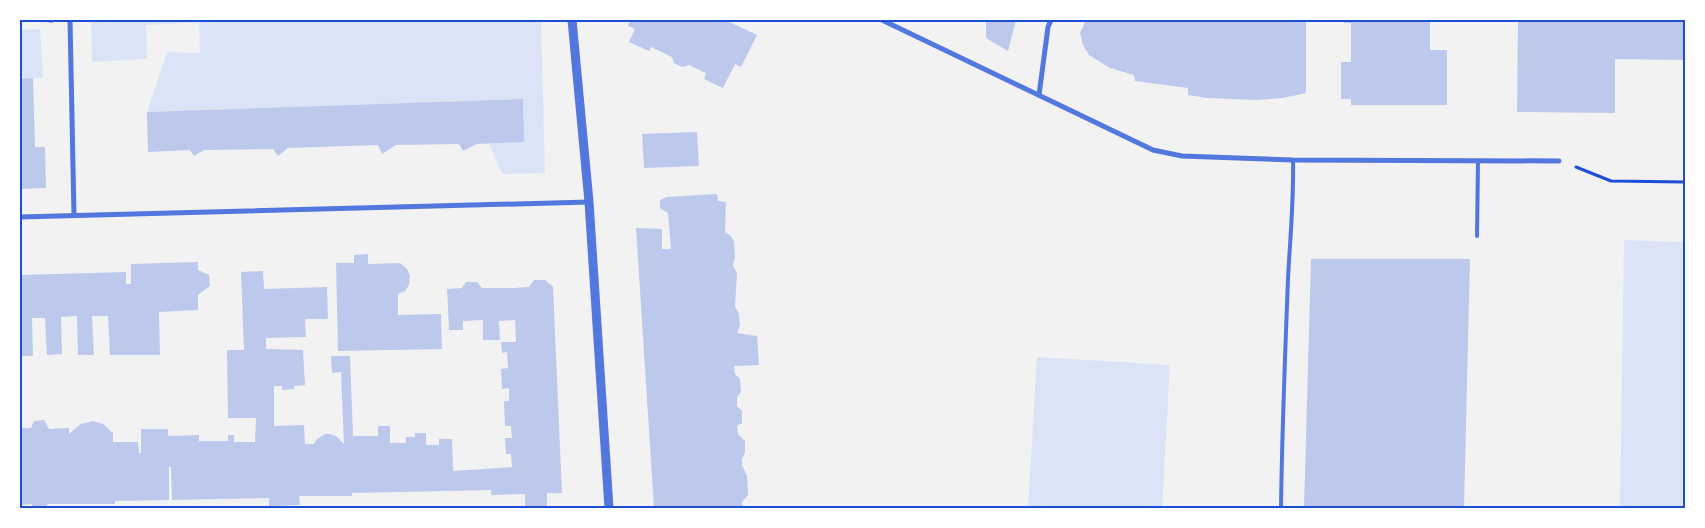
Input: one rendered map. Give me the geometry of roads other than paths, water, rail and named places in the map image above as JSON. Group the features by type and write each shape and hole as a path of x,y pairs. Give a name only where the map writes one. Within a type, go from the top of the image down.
{"street":[{"path":"70,20 74,215"},
{"path":"572,20 589,202 609,508"},
{"path":"882,20 1153,150 1182,156 1293,160 1560,161"},
{"path":"1039,95 1048,27 1051,20"},
{"path":"20,216 589,202"}],"lane":[{"path":"1280,508 1283,390 1294,191 1293,160"},
{"path":"1477,236 1478,161"}]}
